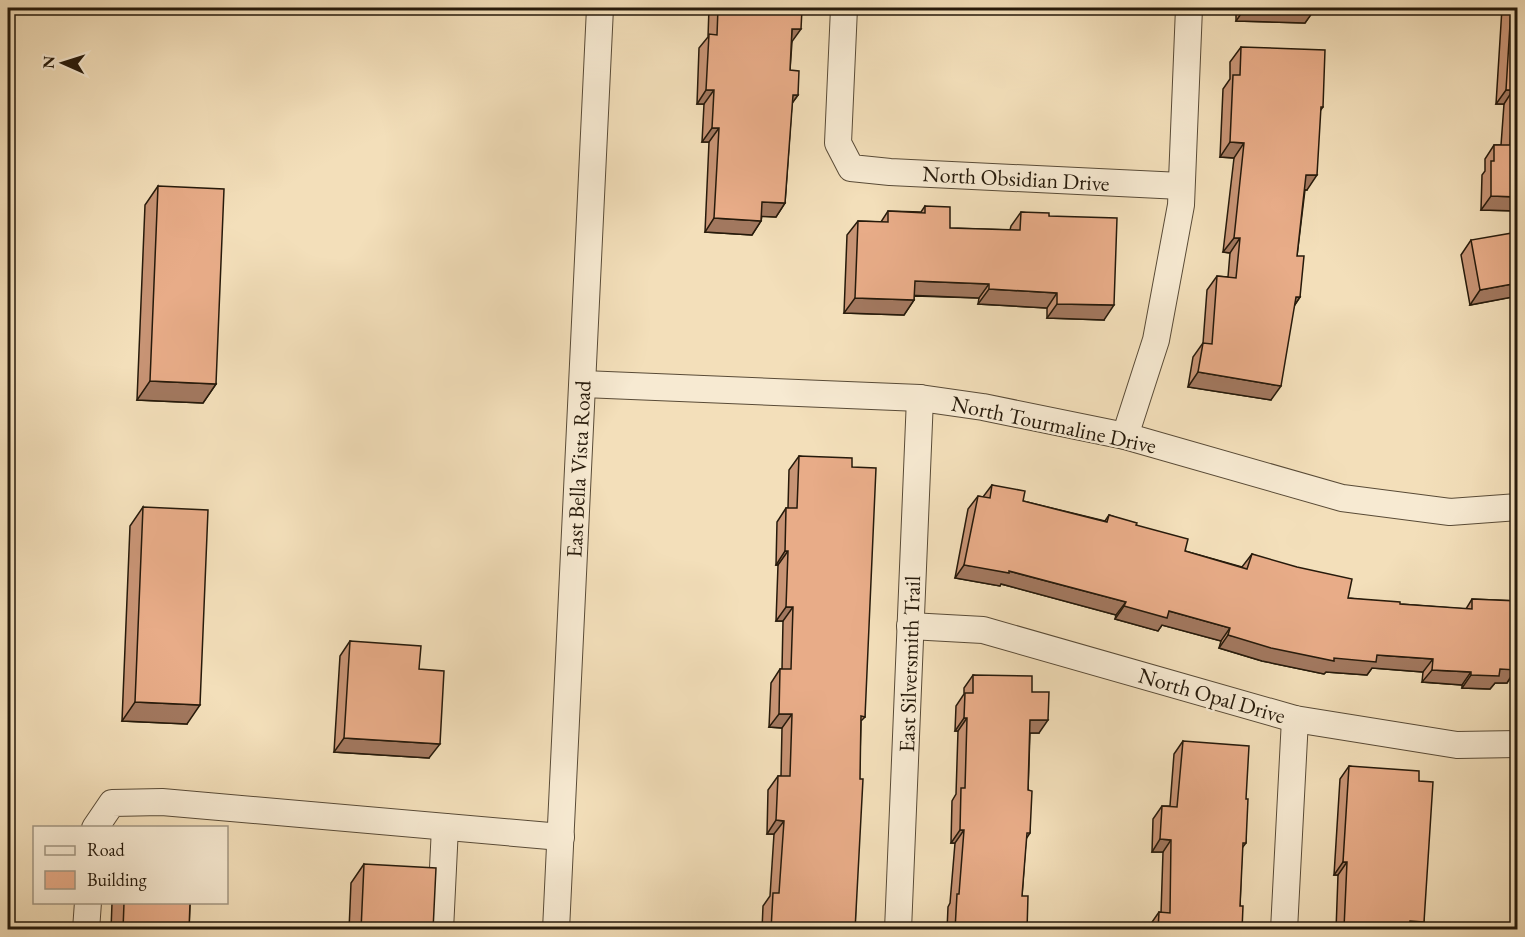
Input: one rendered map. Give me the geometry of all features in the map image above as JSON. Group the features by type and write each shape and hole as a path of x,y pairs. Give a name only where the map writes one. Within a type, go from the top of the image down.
{"street":[{"name":"East Bella Vista Road","path":"556,930 600,8"},
{"name":"North Obsidian Drive","path":"844,8 838,143 851,168 890,172 1181,186"},
{"path":"1125,436 1156,340 1181,205 1189,8"},
{"name":"North Tourmaline Drive","path":"583,384 920,398 983,407 1125,436 1341,498 1450,513 1518,507"},
{"name":"East Silversmith Trail","path":"898,930 920,398"},
{"name":"North Opal Drive","path":"910,626 983,630 1295,719 1457,745 1518,744"},
{"path":"1284,930 1295,719"},
{"path":"96,826 112,803 162,802 561,837"},
{"path":"440,930 445,827"},
{"path":"86,930 88,904"}],"building":[{"path":"718,8 802,9 801,29 792,29 790,70 799,71 798,95 793,95 785,203 762,202 761,221 714,218 719,128 712,128 714,90 706,90 709,34 717,35"},
{"path":"1511,8 1518,8 1518,197 1491,196 1491,161 1494,161 1494,145 1510,145 1513,90 1506,90"},
{"path":"1241,47 1325,50 1317,175 1306,175 1297,256 1304,256 1300,297 1296,297 1281,386 1198,372 1203,343 1212,344 1217,276 1236,278 1240,238 1234,238 1244,143 1230,142 1233,75 1240,75"},
{"path":"158,186 224,189 216,384 150,381"},
{"path":"925,206 950,207 950,228 1020,230 1021,212 1049,213 1049,216 1117,218 1114,305 1057,304 1057,293 989,289 989,284 915,281 914,300 855,298 858,221 888,222 888,211 925,213"},
{"path":"1518,232 1518,283 1480,290 1471,240"},
{"path":"799,456 852,458 852,467 876,468 865,717 861,716 860,779 863,779 855,930 771,930 773,893 779,893 784,821 776,820 778,776 790,776 792,714 779,714 780,669 791,669 793,607 786,607 788,551 785,551 786,508 797,508"},
{"path":"992,485 1025,491 1023,501 1107,522 1109,515 1188,539 1185,551 1247,569 1252,554 1352,579 1348,598 1472,609 1472,599 1518,601 1518,665 1516,670 1500,669 1499,676 1432,670 1433,659 1377,655 1376,662 1334,658 1334,661 1271,648 1228,635 1230,628 1169,611 1167,618 1124,606 1126,602 1009,571 1009,573 964,565 978,496 990,498"},
{"path":"143,507 208,510 200,705 135,702"},
{"path":"350,641 421,646 419,669 444,671 440,744 344,738"},
{"path":"973,675 1032,676 1032,692 1049,692 1048,720 1030,720 1028,790 1032,791 1030,833 1027,833 1022,896 1028,896 1027,930 955,930 964,830 960,830 961,788 965,788 967,718 964,718 965,693 973,693"},
{"path":"1183,741 1249,746 1246,843 1243,843 1240,906 1243,906 1242,930 1158,930 1159,912 1170,913 1171,840 1160,839 1162,806 1177,807"},
{"path":"1349,766 1419,771 1419,781 1433,782 1424,922 1410,921 1409,930 1341,930 1344,928 1347,862 1343,862"},
{"path":"364,864 436,868 433,930 361,930"},
{"path":"124,904 190,904 189,930 123,930"}]}
